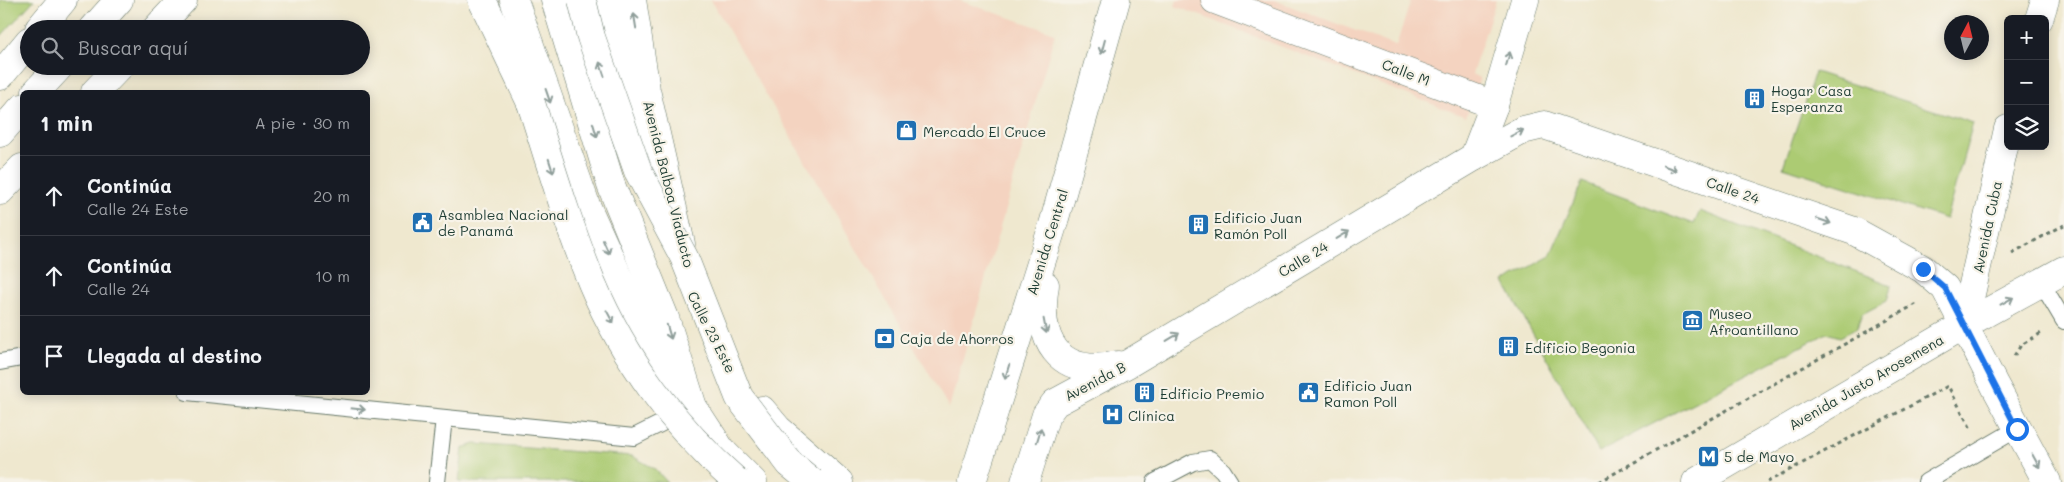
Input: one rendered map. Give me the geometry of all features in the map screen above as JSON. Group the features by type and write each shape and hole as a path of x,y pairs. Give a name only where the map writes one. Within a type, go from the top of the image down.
{"main road":[{"path":"46,20 63,0"},
{"path":"101,20 119,0"},
{"path":"164,20 183,0"},
{"path":"482,0 531,103"},
{"path":"505,0 531,103 592,284 629,354 666,407 713,461 737,482"},
{"path":"514,0 586,205 645,335 721,450 753,482"},
{"path":"556,0 611,185 665,318 693,407"},
{"path":"582,0 591,37 638,172 684,257"},
{"name":"Calle 23 Este","path":"607,0 655,181 686,280 710,333 740,384 778,429 839,482"},
{"name":"Avenida Balboa Viaducto","path":"632,0 646,90 684,257 740,397 790,464 812,482"},
{"name":"Avenida Central","path":"971,478 1053,225 1116,0"},
{"name":"Calle M","path":"1215,0 1494,106"},
{"path":"1474,157 1494,106 1525,0"},
{"path":"2040,15 2045,0"},
{"path":"0,76 20,52"},
{"path":"38,90 52,75"},
{"path":"97,90 111,75"},
{"path":"0,133 20,110"},
{"name":"Calle 24","path":"1131,362 1474,157 1522,130 1544,125 1854,231 1923,269 1945,288 2017,429 2047,482"},
{"name":"Avenida Cuba","path":"1964,325 1978,272 2004,149"},
{"path":"0,192 20,170"},
{"path":"1053,225 1043,307 1046,332 1050,343 1058,354 1079,367 1102,368 1131,362"},
{"name":"Avenida Justo Arosemena","path":"1696,482 1964,325 2053,276"},
{"name":"Avenida B","path":"1028,479 1042,426 1050,408 1063,398 1131,362"}],"lane":[{"path":"2053,276 2064,321"},
{"path":"0,362 20,358"},
{"path":"217,395 634,437 693,407"},
{"path":"437,482 444,418"},
{"path":"1926,482 2017,429"},
{"path":"1155,482 1193,462 1210,459 1223,471 1230,482"}],"path":[{"path":"1599,482 1945,288"},
{"path":"2010,363 2021,345 2064,321"},
{"path":"1766,482 1948,386 1982,449"}],"shaded area":[{"name":"Mercado El Cruce","path":"711,0 958,0 1055,33 949,408"},
{"path":"1177,0 1274,0 1396,46 1411,0 1496,0 1472,74 1480,78 1466,117 1175,6"}],"green space":[{"path":"0,0 34,0 0,37"},
{"path":"1815,72 1973,123 1946,219 1783,167"},
{"name":"Museo Afroantillano","path":"1582,182 1694,224 1700,211 1891,285 1887,301 1862,314 1857,328 1840,337 1827,333 1599,452 1504,282 1550,256"},
{"path":"475,444 632,456 655,469 667,482 459,482 463,448"}],"place":[{"name":"Hogar Casa Esperanza","path":"1755,98"},
{"name":"Mercado El Cruce","path":"907,131"},
{"name":"Asamblea Nacional de Panamá","path":"422,222"},
{"name":"Edificio Juan Ramón Poll","path":"1198,225"},
{"name":"Museo Afroantillano","path":"1693,321"},
{"name":"Caja de Ahorros","path":"884,338"},
{"name":"Edificio Begonia","path":"1509,347"},
{"name":"Edificio Premio","path":"1144,393"},
{"name":"Edificio Juan Ramon Poll","path":"1308,393"},
{"name":"Clínica","path":"1112,415"},
{"name":"5 de Mayo","path":"1708,456"}],"route":[{"path":"1923,269 1945,288 2017,429"}]}
